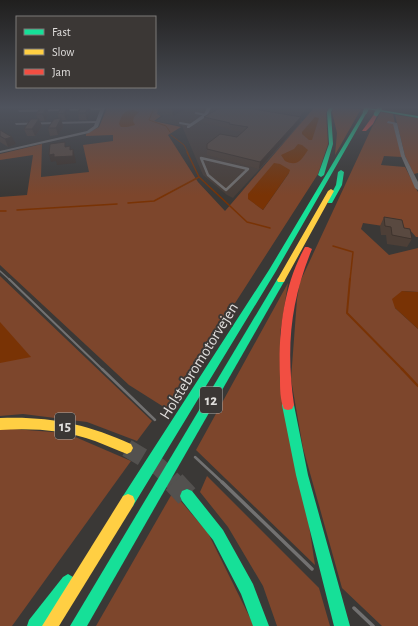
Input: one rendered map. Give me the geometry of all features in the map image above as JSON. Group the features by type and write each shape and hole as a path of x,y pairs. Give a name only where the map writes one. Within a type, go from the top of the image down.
{"main road":[{"path":"272,271 278,250 320,178 329,156 331,137"},
{"name":"Holstebromotorvejen","path":"50,626 354,137"},
{"name":"Holstebromotorvejen","path":"78,626 272,297 360,137"},
{"path":"341,172 339,184 299,268 291,293 285,335 286,380 292,425 299,461 342,626"},
{"name":"15","path":"0,424 29,421 72,426 101,434 127,448"},
{"path":"187,496 218,536 247,590 261,626"},
{"path":"35,626 114,525"}],"street":[{"path":"0,152 65,137"},
{"path":"399,137 405,162 418,188"},
{"path":"0,144 10,150"}],"lane":[{"path":"201,158 231,165 248,169 226,190 208,175 201,158"}],"shaded area":[{"path":"113,137 169,137 198,182 225,211 289,137 328,137 328,144 318,174 167,409 129,385 0,265 0,197 27,195 33,155 0,160 0,154 42,144 41,177 89,172 83,145 113,141","holes":["289,173 263,210 249,199"]},
{"path":"187,137 289,137 233,198 227,195 203,175"},
{"path":"306,137 313,137 312,140 309,140"},
{"path":"337,137 345,137 335,155"},
{"path":"367,137 398,137 402,157 384,156 381,165 405,167 418,192 418,237 416,237 410,230 363,223 361,229 389,255 418,248 418,292 402,291 395,308 418,329 418,626 382,626 342,588 303,448 291,379 297,299 300,282"},
{"path":"400,137 418,137 418,173 414,174 405,156"},
{"path":"298,144 302,145 308,150 303,157 296,163 289,163 285,161 281,155 294,149"},
{"path":"274,163 280,164 290,170 263,210 248,199 248,194"},
{"path":"0,276 152,421 137,441 87,422 23,414 0,416"},
{"path":"288,283 280,334 315,565 196,450"},
{"path":"402,291 418,292 418,329 395,308 392,299"},
{"path":"0,322 31,357 0,363"},
{"path":"0,428 66,433 131,461 12,626 0,626"},
{"path":"207,476 319,588 330,626 277,626 263,586 228,527 200,492"},
{"path":"173,492 208,533 254,626 96,626"}],"building":[{"path":"216,137 283,137 260,162 207,149 207,144"},
{"path":"65,142 65,147 70,146 70,150 73,149 73,156 54,157 54,154 49,155 50,144"},
{"path":"384,217 402,220 404,228 410,229 412,239 392,235 391,227 385,226"}],"waterway":[{"path":"174,137 184,145 188,153"},
{"path":"187,152 199,177"},
{"path":"128,203 154,201 199,177"},
{"path":"199,177 247,222 270,228"},
{"path":"17,210 117,204"},
{"path":"0,211 6,211"},
{"path":"333,246 353,252 350,280"},
{"path":"350,279 347,313 403,370"},
{"path":"402,369 418,386"}],"tunnel":[{"path":"127,448 159,467 174,482"},
{"path":"174,482 187,496"}],"railway":[{"path":"0,271 10,280"},
{"path":"9,279 103,370"},
{"path":"102,369 155,420"},
{"path":"195,457 223,483"},
{"path":"222,482 312,569"},
{"path":"354,608 373,626"}],"traffic: fast":[{"path":"321,175 331,144 331,137"},
{"path":"128,501 272,271 350,137"},
{"path":"330,202 339,185 341,172"},
{"path":"78,626 281,280"},
{"path":"288,405 302,475 342,626"},
{"path":"187,496 218,535 247,590 261,626"},
{"path":"35,626 68,582"}],"traffic: slow":[{"path":"281,280 331,191"},
{"path":"0,424 17,423 50,425 81,430 127,448"},
{"path":"50,626 128,501"}],"traffic: jam":[{"path":"288,405 285,365 286,326 294,287 308,249"}]}
